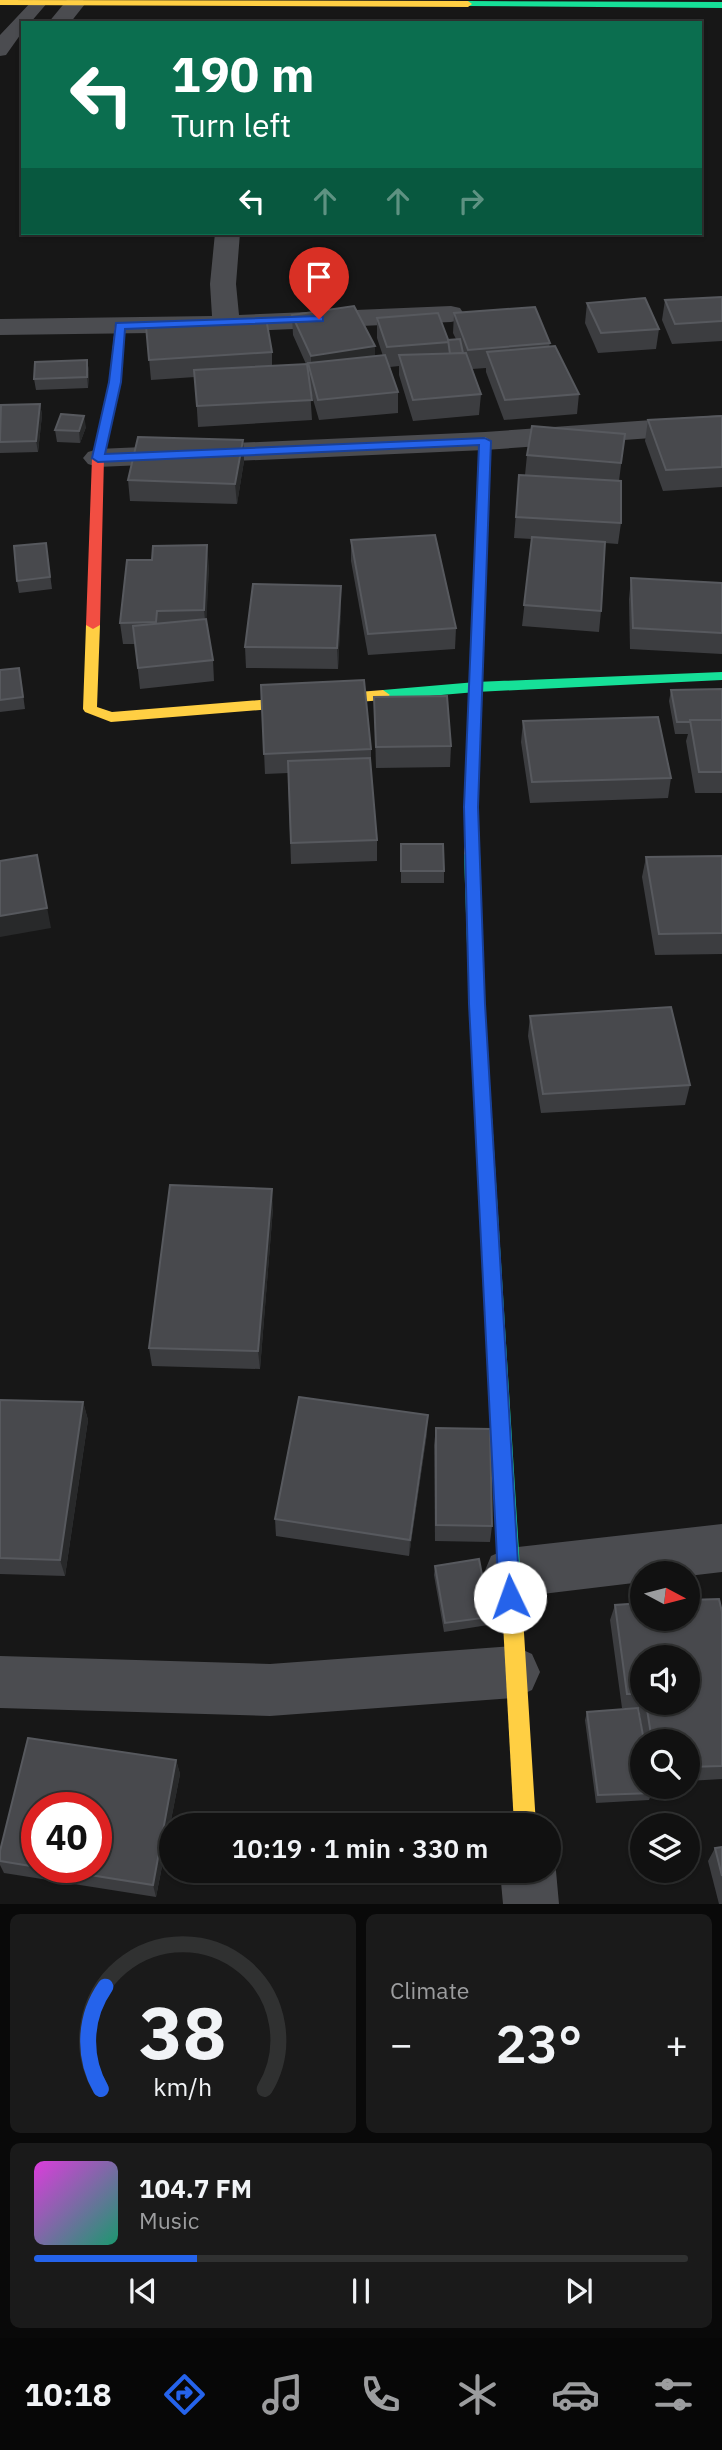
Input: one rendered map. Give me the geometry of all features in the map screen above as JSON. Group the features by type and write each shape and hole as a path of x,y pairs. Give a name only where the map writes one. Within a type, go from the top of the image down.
{"main road":[{"path":"0,2 722,5"},
{"path":"120,326 115,382 98,458 90,709 111,716 476,687 722,676"},
{"path":"485,441 471,807 477,991 524,1813"}],"street":[{"path":"60,21 75,4"},
{"path":"226,324 223,284 227,235"},
{"path":"0,327 226,324 451,314"},
{"path":"98,458 485,441 722,424"},
{"path":"509,1573 722,1548"},
{"path":"0,1682 270,1690 514,1672"},
{"path":"529,1883 531,1904"}],"lane":[{"path":"22,21 40,2"},
{"path":"0,51 4,41 21,23"}],"building":[{"path":"722,297 722,321 675,324 665,300"},
{"path":"645,298 659,329 601,333 587,303"},
{"path":"354,306 375,346 311,356 292,315"},
{"path":"535,307 550,343 468,350 454,313"},
{"path":"438,313 449,342 387,347 377,318"},
{"path":"266,318 272,352 149,360 146,326"},
{"path":"460,339 463,353 450,354 448,340"},
{"path":"555,346 579,394 505,400 487,352"},
{"path":"466,353 481,394 413,400 399,355"},
{"path":"385,355 398,392 318,400 308,363"},
{"path":"87,360 87,377 34,379 35,362"},
{"path":"307,364 312,400 197,406 194,370"},
{"path":"40,404 36,441 0,442 1,405"},
{"path":"61,414 84,416 79,431 55,430"},
{"path":"722,416 722,467 666,470 648,420"},
{"path":"532,426 625,434 621,463 527,455"},
{"path":"138,437 243,440 235,484 128,480"},
{"path":"519,475 621,481 621,523 516,517"},
{"path":"435,535 456,628 368,634 351,540"},
{"path":"532,537 605,542 601,611 524,605"},
{"path":"46,543 50,577 17,581 14,546"},
{"path":"207,545 204,610 157,611 156,622 120,623 127,560 152,560 153,546"},
{"path":"631,578 722,583 722,633 633,628"},
{"path":"253,584 341,586 337,648 245,647"},
{"path":"206,619 213,660 138,668 133,626"},
{"path":"19,668 23,697 0,700 0,670"},
{"path":"364,680 371,749 264,754 261,685"},
{"path":"722,689 722,720 677,722 671,690"},
{"path":"447,696 451,746 376,747 374,697"},
{"path":"658,717 671,778 532,782 523,721"},
{"path":"690,720 722,720 722,772 699,772"},
{"path":"370,758 377,840 291,843 288,761"},
{"path":"401,844 443,844 444,871 401,871"},
{"path":"37,855 47,908 0,916 0,861"},
{"path":"722,856 722,933 659,934 646,857"},
{"path":"671,1007 690,1085 543,1094 530,1016"},
{"path":"170,1185 272,1189 258,1351 149,1348"},
{"path":"299,1397 428,1415 410,1540 275,1519"},
{"path":"0,1400 83,1402 60,1560 0,1558"},
{"path":"436,1428 490,1429 492,1526 436,1525"},
{"path":"479,1559 490,1617 445,1623 435,1566"},
{"path":"719,1599 722,1612 722,1766 700,1767 700,1729 650,1729 648,1715 700,1715 700,1645 630,1645 630,1694 627,1694 615,1605 630,1604 630,1631 700,1631 700,1600"},
{"path":"630,1709 630,1715 639,1715 642,1729 630,1729 630,1794 598,1795 587,1712"},
{"path":"28,1738 176,1760 166,1813 159,1813 159,1852 153,1885 112,1878 112,1792 21,1792 21,1864 0,1861 0,1851"},
{"path":"722,1847 722,1876 715,1848"}],"traffic: fast":[{"path":"468,4 722,5"},
{"path":"383,695 476,687 722,676"},
{"path":"472,854 477,1004 510,1569"}],"traffic: slow":[{"path":"0,2 468,4"},
{"path":"472,854 471,807 485,441"},
{"path":"93,625 90,709 111,717 383,695"},
{"path":"510,1569 524,1813"}],"traffic: jam":[{"path":"93,625 98,458 115,382 120,326"}],"route":[{"path":"319,319 120,326 115,382 98,458 485,441 471,807 477,1004 510,1597"}]}
